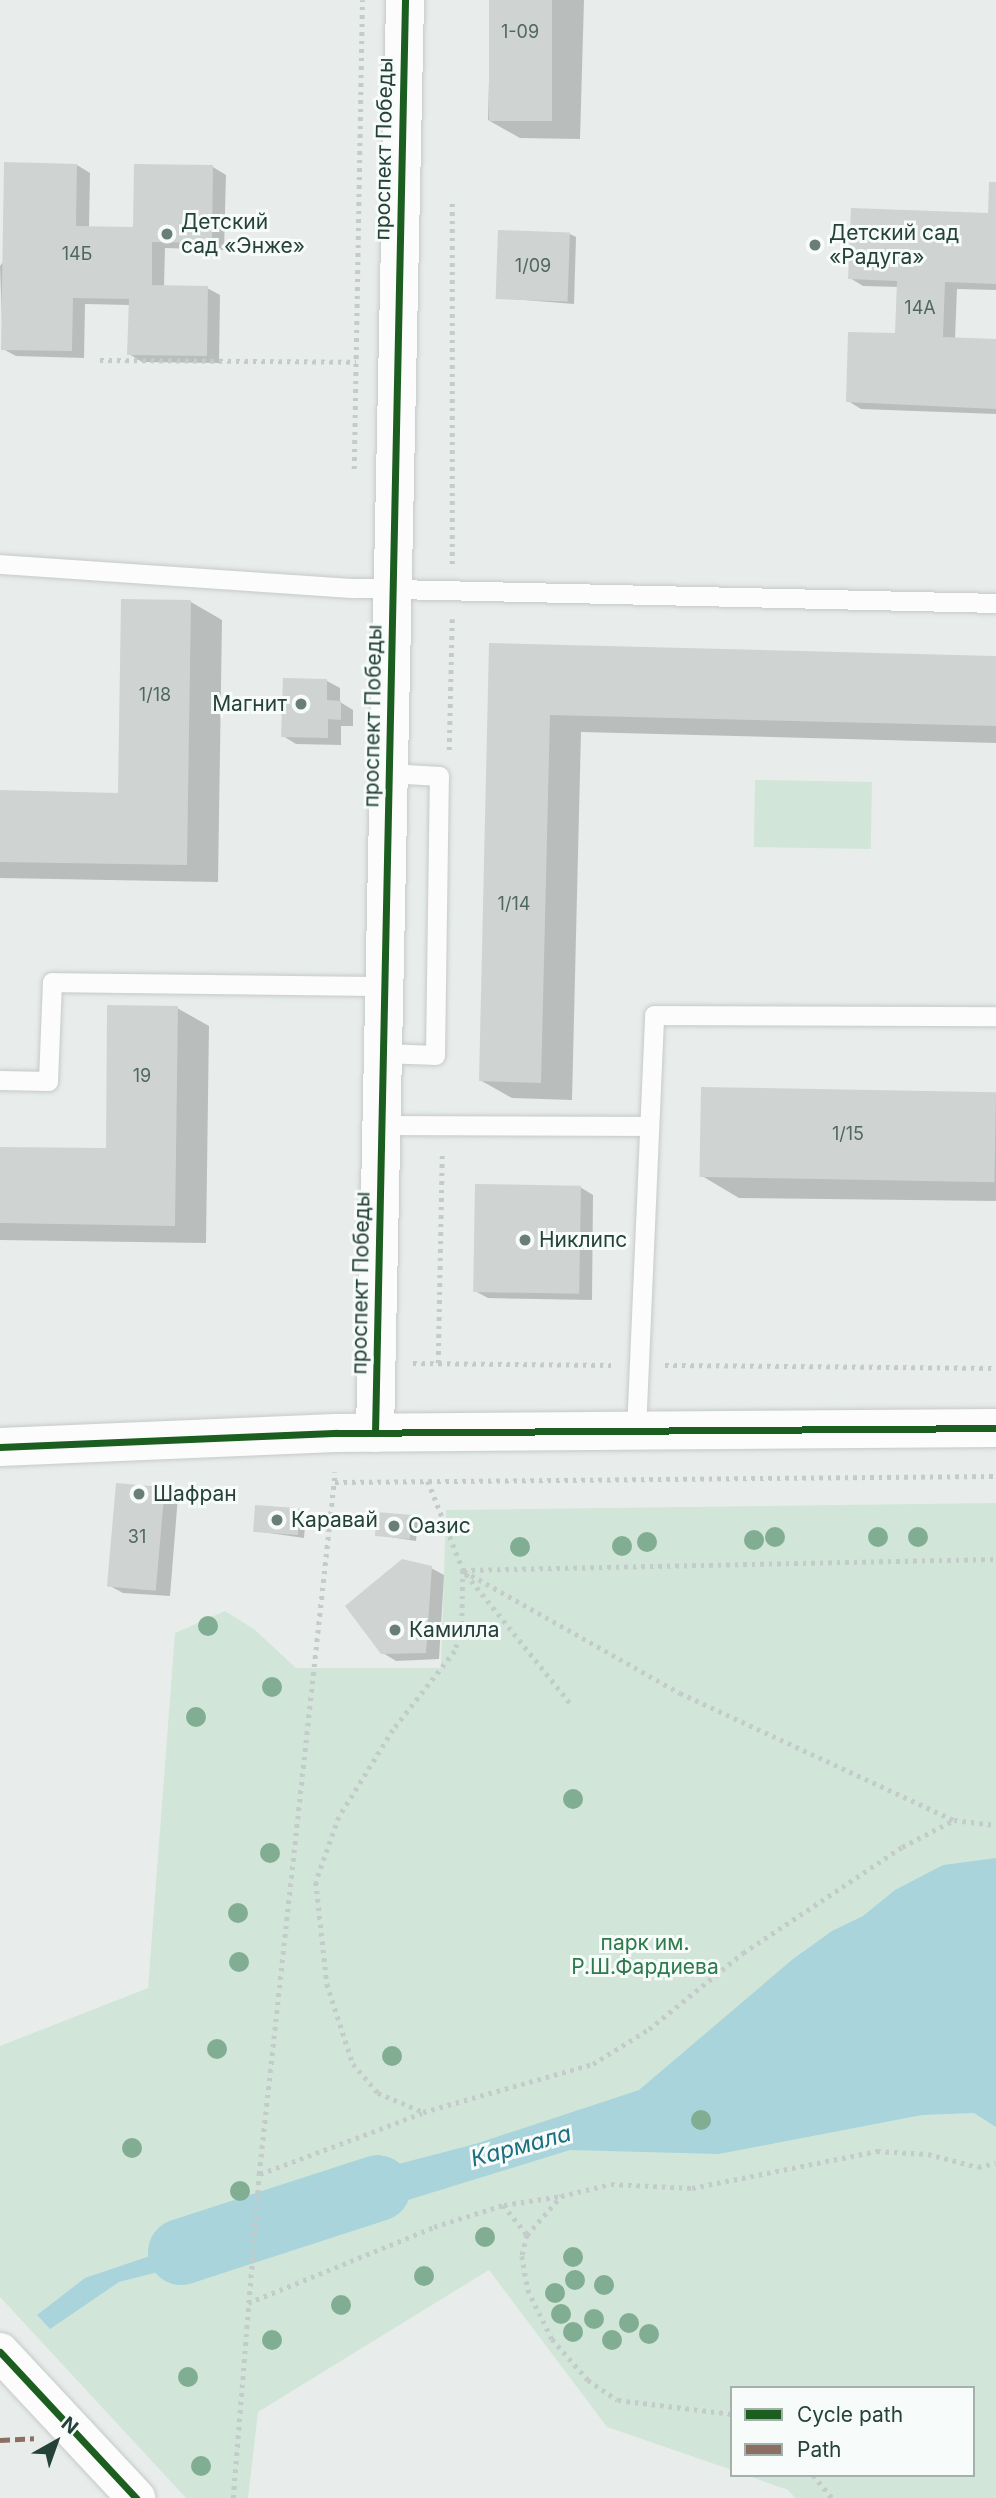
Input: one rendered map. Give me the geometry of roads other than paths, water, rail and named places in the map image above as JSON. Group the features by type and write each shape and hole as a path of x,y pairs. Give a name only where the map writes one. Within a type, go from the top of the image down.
{"street":[{"name":"проспект Победы","path":"375,1433 405,0"},
{"path":"0,1447 336,1433 996,1428"},
{"path":"0,2352 136,2498"}],"lane":[{"path":"0,564 393,589 996,604"},
{"path":"384,1053 435,1055 439,776 389,773"},
{"path":"0,1080 48,1081 52,982 385,986"},
{"path":"636,1431 654,1015 996,1016"},
{"path":"382,1125 649,1126"}],"water":[{"path":"996,1858 996,2127 974,2113 922,2115 719,2154 570,2150 259,2246 119,2282 50,2329 37,2315 85,2278 256,2220 287,2229 302,2202 387,2167 475,2144 639,2090 793,1959 832,1931 863,1916 895,1890 943,1865"}],"waterway":[{"name":"Кармала","path":"181,2252 378,2188"}],"place":[{"name":"Детский сад «Энже»","path":"167,234"},
{"name":"Детский сад «Радуга»","path":"815,245"},
{"name":"Магнит","path":"301,704"},
{"name":"Никлипс","path":"525,1240"},
{"name":"Шафран","path":"139,1494"},
{"name":"Каравай","path":"277,1520"},
{"name":"Оазис","path":"394,1526"},
{"name":"Камилла","path":"395,1630"}],"park label":[{"name":"парк им. Р.Ш.Фардиева","path":"645,1955"}]}
